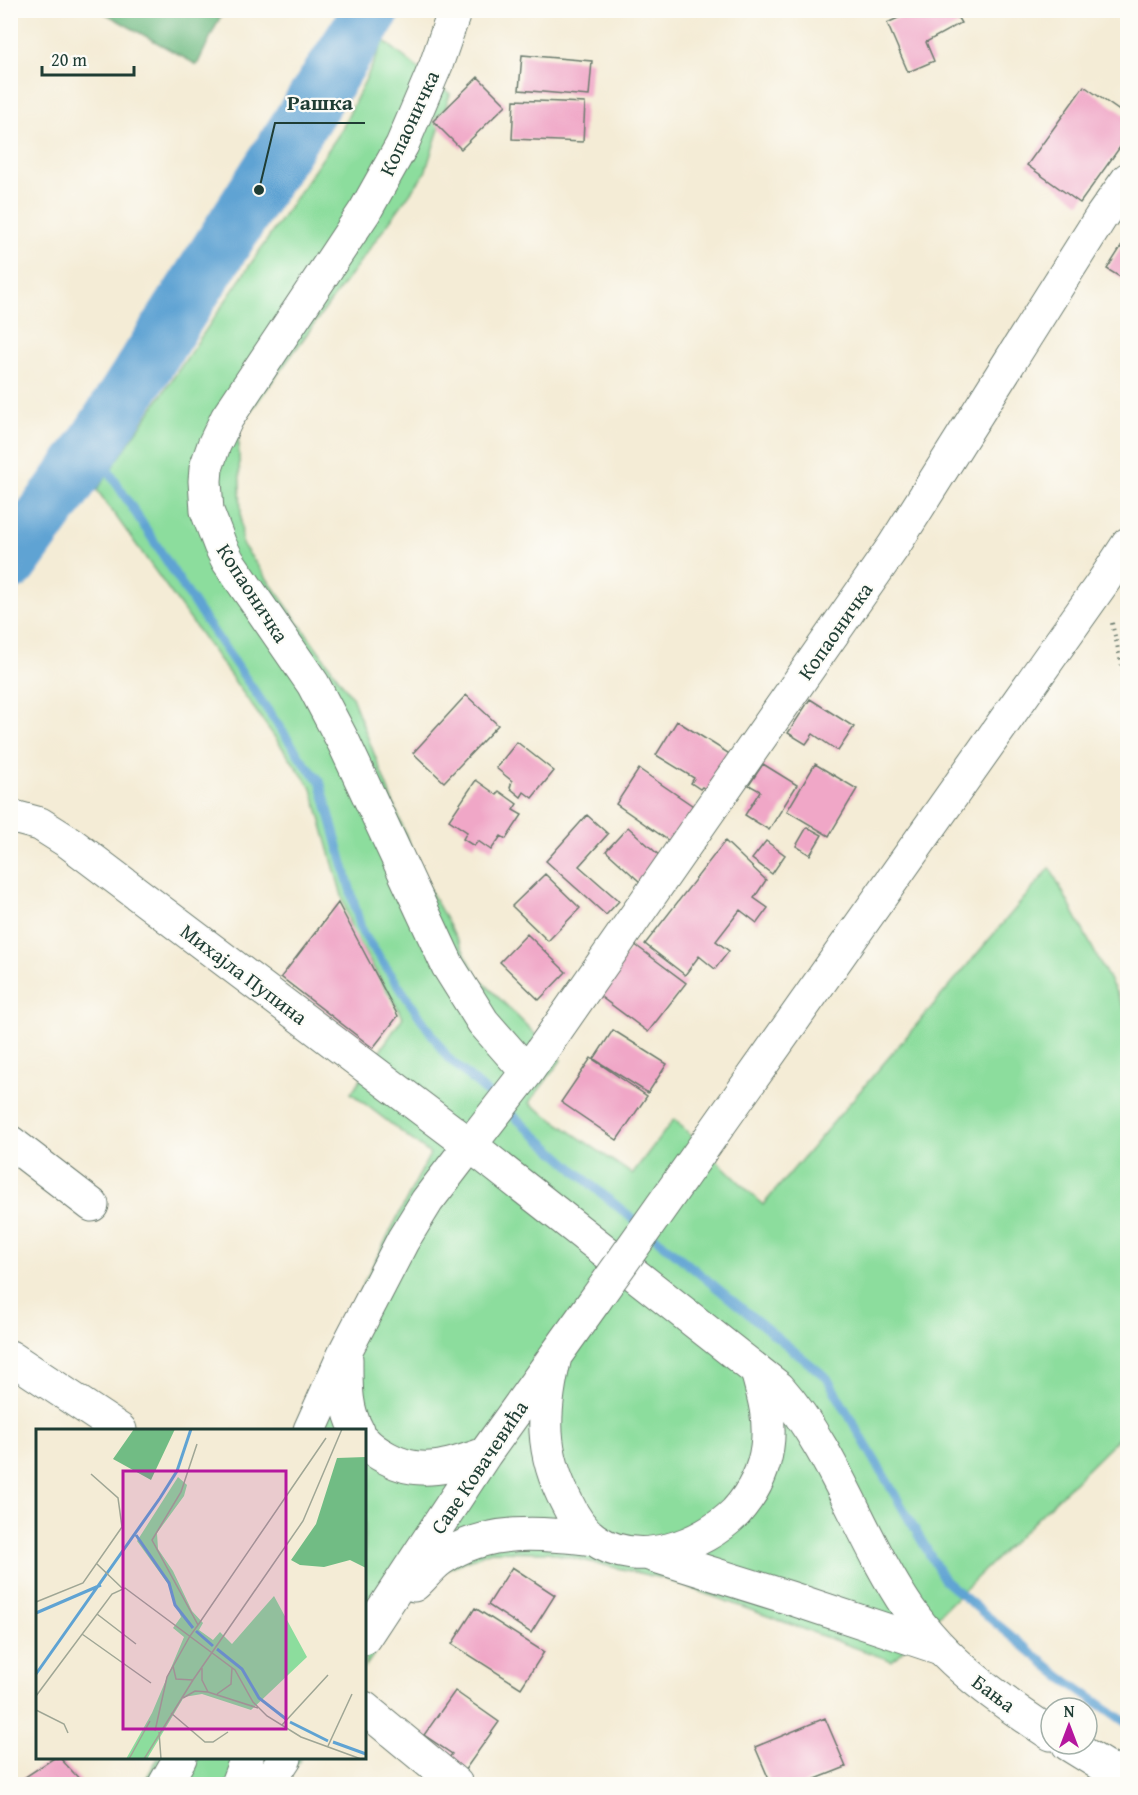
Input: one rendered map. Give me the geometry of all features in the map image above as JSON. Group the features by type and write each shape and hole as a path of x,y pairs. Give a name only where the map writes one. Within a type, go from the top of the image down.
{"street":[{"name":"Копаоничка","path":"455,10 436,65 402,145 365,211 227,418 209,460 205,495 213,527 228,561 314,684 329,713 448,966 483,1022 509,1095"},
{"name":"Копаоничка","path":"509,1095 893,547 1101,217 1128,179"},
{"name":"Саве Ковачевића","path":"366,1636 485,1455 1128,544"},
{"name":"Михајла Пупина","path":"10,816 40,824 70,843 470,1145 757,1371"},
{"path":"311,1429 347,1348 403,1240 427,1201 509,1095"},
{"path":"10,1142 92,1205"},
{"path":"347,1348 347,1406 356,1429"},
{"path":"10,1357 117,1429"},
{"path":"555,1358 546,1394 546,1435 549,1458 555,1478 570,1510 594,1539"},
{"path":"647,1553 666,1550 696,1540 724,1523 748,1497 763,1465 768,1430 767,1412 757,1371"},
{"name":"Бања","path":"757,1371 779,1388 810,1430 907,1607 940,1648 970,1676 1039,1726"},
{"path":"366,1443 385,1457 412,1468 429,1469 450,1466 485,1455"},
{"path":"366,1636 439,1560 459,1547 504,1535 520,1534 594,1539 620,1550 647,1553 940,1648"},
{"path":"366,1710 456,1785"},
{"path":"1094,1756 1122,1769"},
{"path":"165,1785 179,1759"},
{"path":"237,1785 247,1759"},
{"path":"268,1785 284,1759"}],"path":[{"path":"1103,582 1128,693"}],"green space":[{"path":"101,11 223,11 197,65"},
{"path":"384,41 450,94 425,173 238,428 242,544 352,697 421,874 478,977 561,1060 529,1103 632,1174 674,1119 763,1205 1050,868 1127,1013 1127,1430 892,1661 665,1579 548,1552 491,1551 429,1576 366,1666 366,1429 299,1429 336,1337 430,1154 351,1093 403,1017 352,932 312,789 97,490 341,131"},
{"path":"157,1759 300,1759 283,1784 143,1784"}],"building":[{"path":"916,10 953,10 961,23 926,42 934,61 908,72 887,23"},
{"path":"522,55 592,61 589,96 519,90"},
{"path":"478,77 506,105 461,149 433,121"},
{"path":"1084,86 1128,117 1128,136 1080,203 1027,165"},
{"path":"514,100 585,103 583,142 512,139"},
{"path":"1128,236 1128,282 1107,269"},
{"path":"466,695 498,725 444,782 413,753"},
{"path":"810,699 854,727 838,751 813,734 806,744 788,733"},
{"path":"677,721 736,758 714,795 691,783 694,778 656,755"},
{"path":"517,742 554,771 532,798 524,792 521,797 510,788 512,781 496,768"},
{"path":"763,764 797,785 769,830 745,815 760,791 749,785"},
{"path":"815,764 857,789 829,836 787,811"},
{"path":"639,769 699,810 675,845 616,804"},
{"path":"476,780 497,795 499,791 517,804 513,810 522,815 506,839 501,836 491,850 478,841 474,846 463,839 467,832 449,820"},
{"path":"587,815 608,834 579,866 619,901 606,915 546,861"},
{"path":"628,827 662,858 640,882 606,851"},
{"path":"807,827 822,835 810,855 796,846"},
{"path":"725,841 766,880 754,898 768,908 757,923 740,910 716,941 729,951 715,969 699,956 685,975 645,944"},
{"path":"766,841 785,855 772,874 752,859"},
{"path":"545,874 580,908 548,941 512,906"},
{"path":"338,903 398,1016 373,1048 281,977"},
{"path":"527,934 566,972 539,1000 500,962"},
{"path":"634,944 686,983 648,1032 597,994"},
{"path":"613,1030 667,1064 648,1093 594,1059"},
{"path":"591,1058 647,1096 617,1140 561,1102"},
{"path":"512,1567 555,1595 531,1633 488,1605"},
{"path":"475,1608 544,1652 521,1688 452,1644"},
{"path":"455,1691 499,1722 462,1774 445,1763 452,1754 424,1735"},
{"path":"825,1718 846,1767 803,1784 771,1784 755,1747"},
{"path":"52,1759 61,1759 84,1784 23,1784 19,1781"}],"waterway":[{"path":"10,563 93,447 372,10"},
{"path":"93,447 199,611 305,764 320,781 362,932 448,1058 595,1188 827,1378 945,1581 1061,1677 1128,1724"}],"place":[{"name":"Рашка","path":"259,190"}]}
